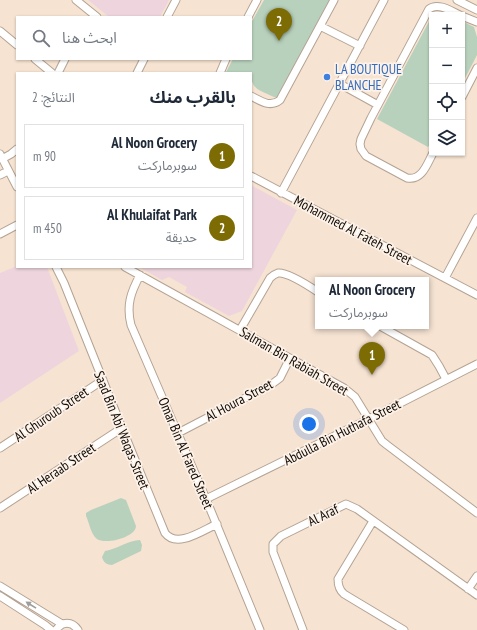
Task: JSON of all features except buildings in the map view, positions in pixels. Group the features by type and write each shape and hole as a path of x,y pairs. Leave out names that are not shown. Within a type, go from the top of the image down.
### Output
{"street":[{"path":"76,0 89,14"},
{"path":"168,16 176,0"},
{"path":"249,16 257,0"},
{"path":"252,96 270,104 280,100 334,0"},
{"path":"281,193 384,0"},
{"path":"457,0 477,10"},
{"path":"431,156 421,175 411,179 366,156 361,148 361,139 429,9 434,6 439,6 454,12"},
{"path":"465,17 477,22"},
{"path":"320,26 360,46"},
{"path":"0,31 16,44"},
{"path":"36,60 51,72"},
{"path":"58,72 64,60"},
{"path":"138,72 144,60"},
{"path":"220,72 226,60"},
{"path":"465,91 477,68"},
{"path":"340,84 378,105"},
{"path":"16,150 11,154 1,156 16,185"},
{"path":"0,176 8,171"},
{"name":"Mohammed Al Fateh Street","path":"252,177 477,296"},
{"path":"445,278 477,218"},
{"path":"0,234 16,226"},
{"name":"Salman Bin Rabiah Street","path":"127,268 349,392 355,397 382,441 477,513"},
{"name":"Saad Bin Abi Waqas Street","path":"58,269 162,528 168,538 181,539 217,524"},
{"path":"240,330 270,278 276,273 283,273 290,276 315,290"},
{"name":"Omar Bin Al Fared Street","path":"140,275 129,300 129,316 131,325 217,524 260,630"},
{"path":"385,329 432,355 446,379"},
{"name":"Al Houra Street","path":"178,433 272,384 280,378 290,358"},
{"name":"Abdulla Bin Huthafa Street","path":"206,499 477,364"},
{"name":"Al Ghuroub Street","path":"0,448 103,380"},
{"name":"Al Heraab Street","path":"0,508 122,428"},
{"name":"Al Araf","path":"303,630 272,546 281,536 346,504 352,506 477,595"},
{"path":"373,521 338,579 339,588 344,594 404,630"},
{"path":"468,589 477,576"},
{"path":"0,586 62,624 71,624 78,630"},
{"path":"0,596 51,630"},
{"path":"56,630 62,624"}],"shaded area":[{"path":"88,0 169,0 161,16 108,16"},
{"path":"252,186 297,210 242,311 229,316 185,292 187,287 169,277 162,280 141,268 252,268"},
{"path":"16,266 16,268 47,268 79,351 0,403 0,273"}],"green space":[{"path":"264,0 330,0 277,97 257,89 252,81 252,72 226,72 232,60 252,60 252,21"},
{"path":"429,22 429,146 428,147 377,119"},
{"path":"465,22 474,27 477,37 477,55 465,78"},
{"path":"121,498 126,500 136,526 135,530 126,537 120,539 101,541 97,539 92,532 86,513"},
{"path":"140,540 142,545 141,551 112,565 104,562 102,557 105,551 132,541"}],"place":[{"name":"Al Khulaifat Park","path":"279,41"},
{"name":"LA BOUTIQUE BLANCHE","path":"327,77"},
{"name":"Al Noon Grocery","path":"372,375"}]}
